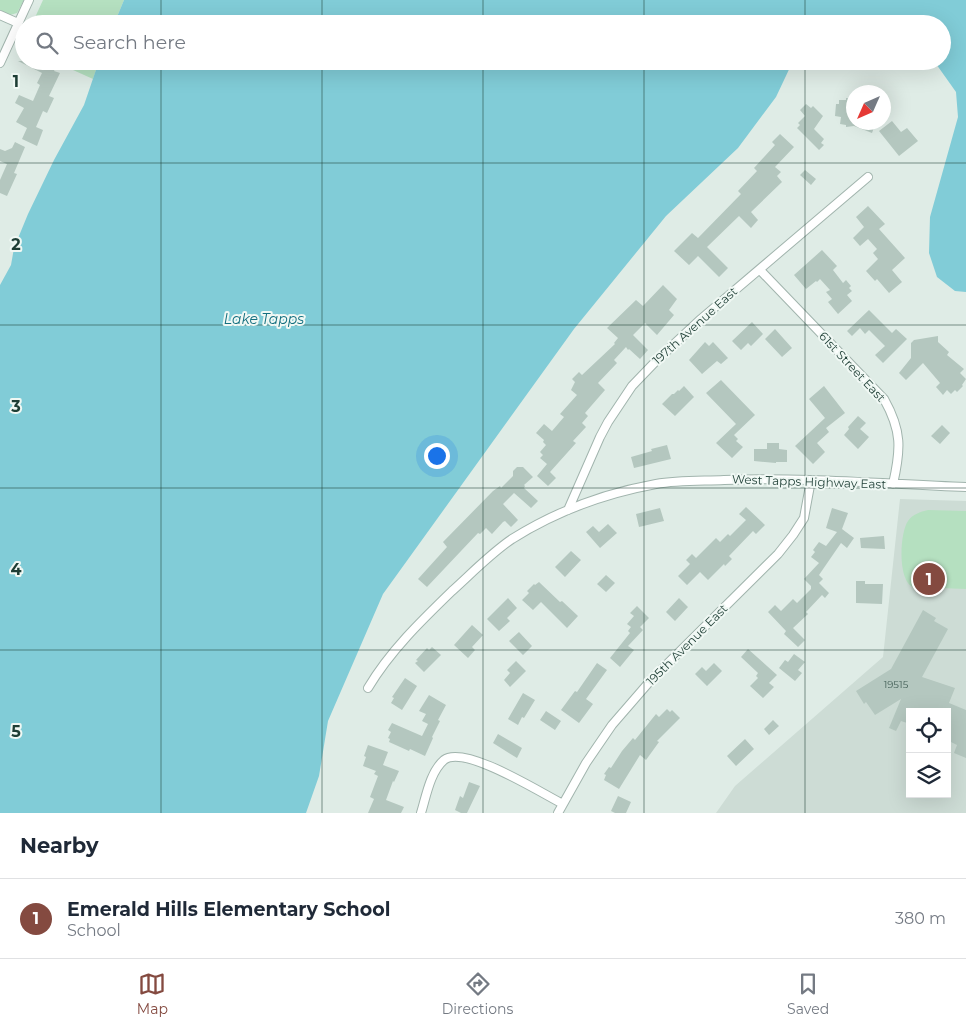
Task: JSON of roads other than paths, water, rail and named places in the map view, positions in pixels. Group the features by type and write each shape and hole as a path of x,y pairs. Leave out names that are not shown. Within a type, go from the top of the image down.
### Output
{"street":[{"path":"21,15 28,0"},
{"path":"0,15 15,22"},
{"path":"0,63 15,30"},
{"name":"197th Avenue East","path":"568,510 600,437 632,386 701,319 868,177"},
{"name":"61st Street East","path":"760,270 884,399 896,421 898,432 897,464 893,484"},
{"name":"West Tapps Highway East","path":"368,688 391,654 473,571 511,540 568,510 630,490 672,482 761,478 966,487"},
{"name":"195th Avenue East","path":"558,813 591,756 612,725 638,695 778,554 793,535 804,518 811,480"},
{"path":"421,813 433,777 442,762 452,756 476,760 493,767 563,804"}],"water":[{"path":"124,0 966,0 966,292 955,291 937,277 929,253 930,217 958,117 956,92 940,70 951,70 951,15 118,15"},
{"name":"Lake Tapps","path":"96,70 789,70 776,97 738,148 666,216 574,329 383,594 328,721 319,776 306,813 0,813 0,285 11,265 14,248 28,214 54,160 84,105"}],"place":[{"name":"Emerald Hills Elementary School","path":"929,579"}]}
